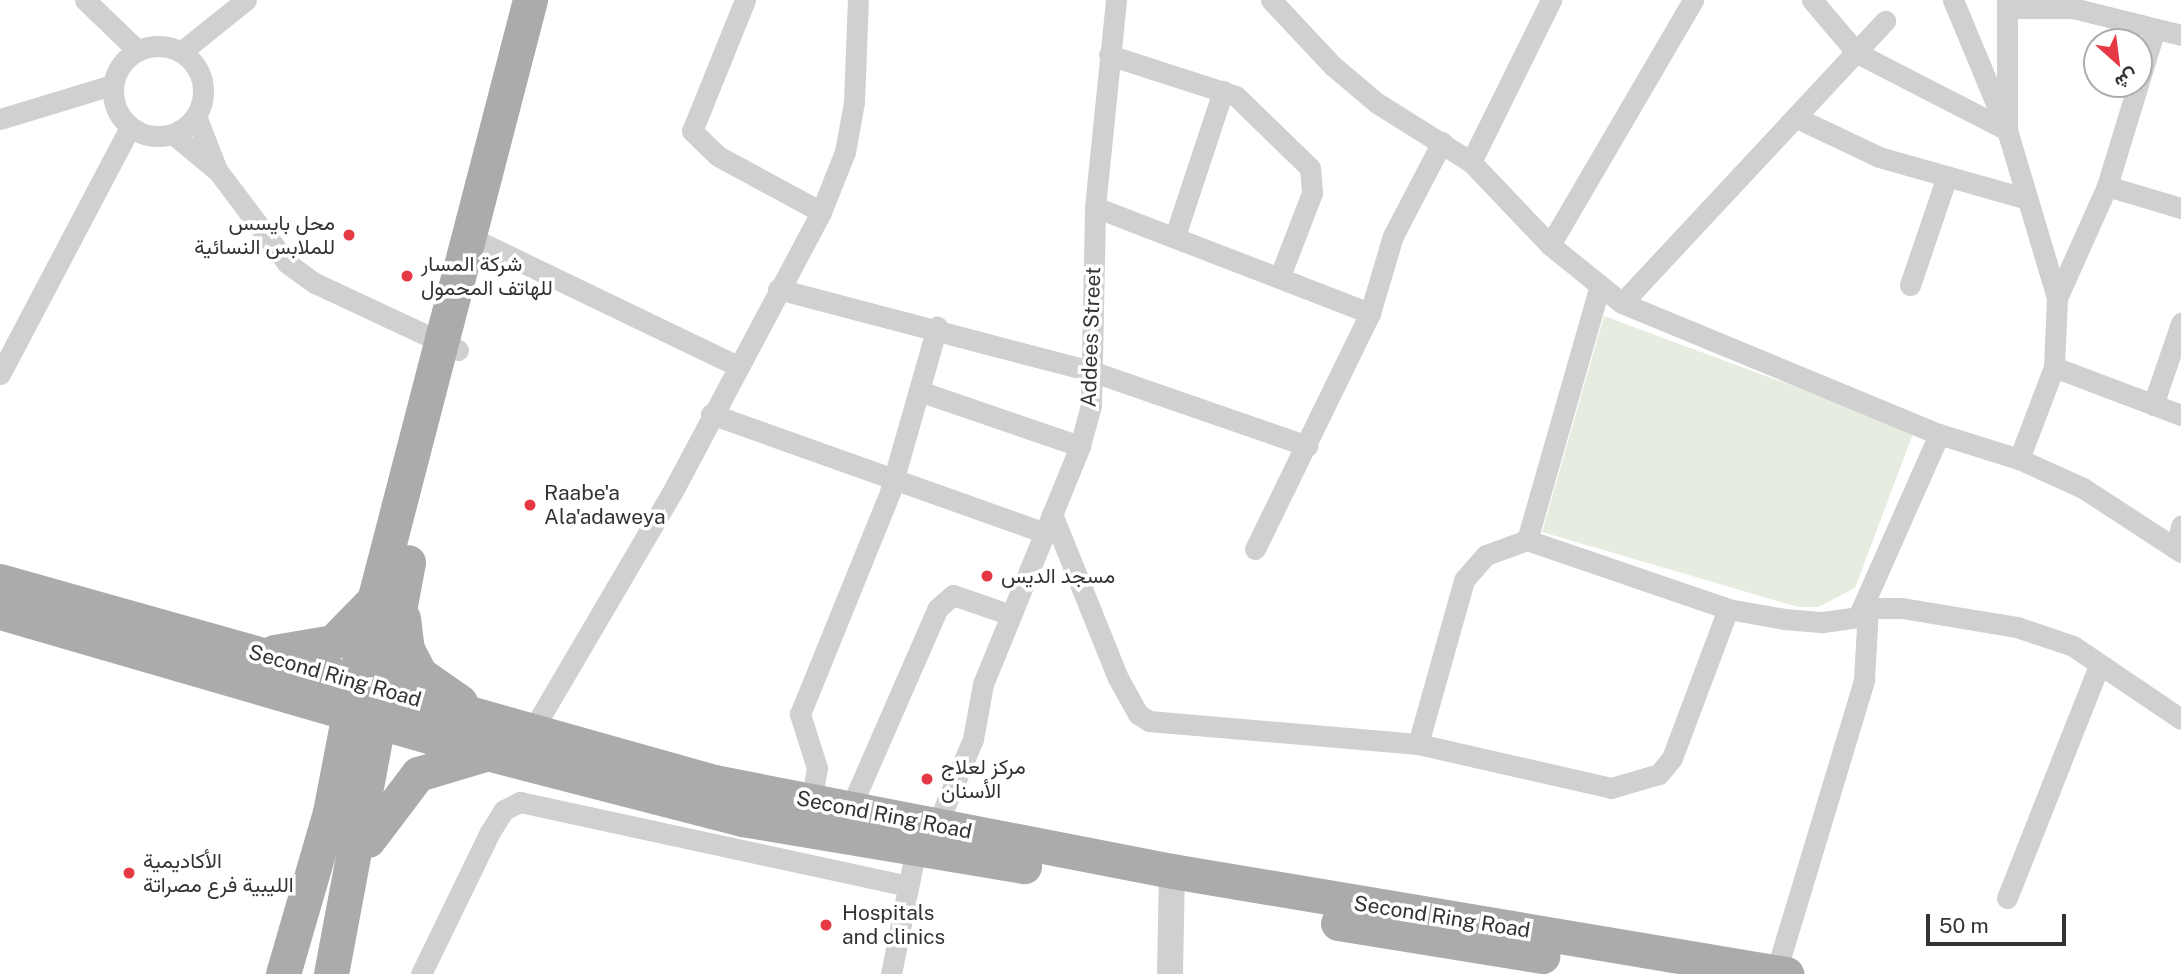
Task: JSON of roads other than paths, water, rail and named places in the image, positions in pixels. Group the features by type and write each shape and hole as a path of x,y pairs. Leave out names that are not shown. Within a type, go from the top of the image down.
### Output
{"main road":[{"path":"331,974 358,854 368,702 389,592 530,0"},
{"path":"449,345 482,243 549,0"},
{"name":"Second Ring Road","path":"0,580 242,666"},
{"path":"242,666 333,642 389,592"},
{"path":"358,854 390,802 418,774 490,737 432,686 411,661 389,592"},
{"name":"Second Ring Road","path":"0,612 242,666 490,737 742,819 927,836 1171,881 1781,973"},
{"path":"242,666 320,733 328,759 330,812"},
{"path":"283,974 330,812 368,702"},
{"name":"Second Ring Road","path":"490,737 532,731 811,802 850,809 927,836"},
{"name":"Second Ring Road","path":"1171,881 1443,944 1551,966 1634,974"}],"street":[{"path":"85,0 137,50"},
{"path":"181,52 246,0"},
{"path":"745,0 692,131 718,156 821,212"},
{"path":"532,731 711,414 735,365 821,212 845,152 854,102 858,0"},
{"name":"Addees Street","path":"891,974 907,886 927,836 973,739 983,684 1080,446 1091,371 1095,206 1116,0"},
{"path":"1471,162 1551,0"},
{"path":"1550,245 1693,0"},
{"path":"1812,0 1857,52 2007,130"},
{"path":"1953,0 2007,130 2057,298 2054,367 2018,459"},
{"path":"1280,3 1377,103 1471,162 1550,245 1622,303 1938,434 2018,459 2082,488 2179,550 2181,526"},
{"path":"2007,130 2007,4 2074,4 2154,32 2181,35"},
{"path":"1622,303 1885,21"},
{"path":"2057,298 2107,186 2154,32"},
{"path":"0,119 112,85 137,50 166,46 181,52 200,74 196,116 217,170 270,245 300,273 449,345"},
{"path":"1109,55 1223,91 1252,106 1315,178 1280,276"},
{"path":"112,85 113,102 130,127 143,135 173,134 196,116"},
{"path":"1175,236 1223,91"},
{"path":"1797,118 1946,179 2027,199"},
{"path":"0,374 130,127"},
{"path":"173,134 217,170"},
{"path":"1255,549 1370,313 1393,236 1442,142"},
{"path":"1910,285 1946,179"},
{"path":"2107,186 2181,208"},
{"path":"1095,206 1370,313"},
{"path":"482,243 735,365"},
{"path":"1527,540 1600,286"},
{"path":"778,289 937,327 1091,371 1307,446"},
{"path":"2153,405 2181,323"},
{"path":"811,802 817,768 800,714 893,479 937,327"},
{"path":"2054,367 2181,415"},
{"path":"919,391 1080,446"},
{"path":"711,414 893,479 1049,523 1118,678 1143,718 1418,744 1611,788 1642,782 1672,758 1728,609"},
{"path":"1781,973 1864,680 1863,613 1938,434"},
{"path":"1418,744 1464,580 1486,555 1527,540 1728,609 1823,622 1863,613 2017,627 2073,646 2098,668 2181,719"},
{"path":"850,809 938,608 953,595 1011,615"},
{"path":"2007,898 2098,668"},
{"path":"422,974 490,832 504,810 520,802 907,886"},
{"path":"1170,974 1171,881"}],"place":[{"name":"محل بايسس للملابس النسائية","path":"349,235"},
{"name":"شركة المسار للهاتف المحمول","path":"407,276"},
{"name":"Raabe'a Ala'adaweya","path":"530,505"},
{"name":"مسجد الديس","path":"987,576"},
{"name":"مركز لعلاج الأسنان","path":"927,779"},
{"name":"الأكاديمية الليبية فرع مصراتة","path":"129,873"},
{"name":"Hospitals and clinics","path":"826,925"}]}
